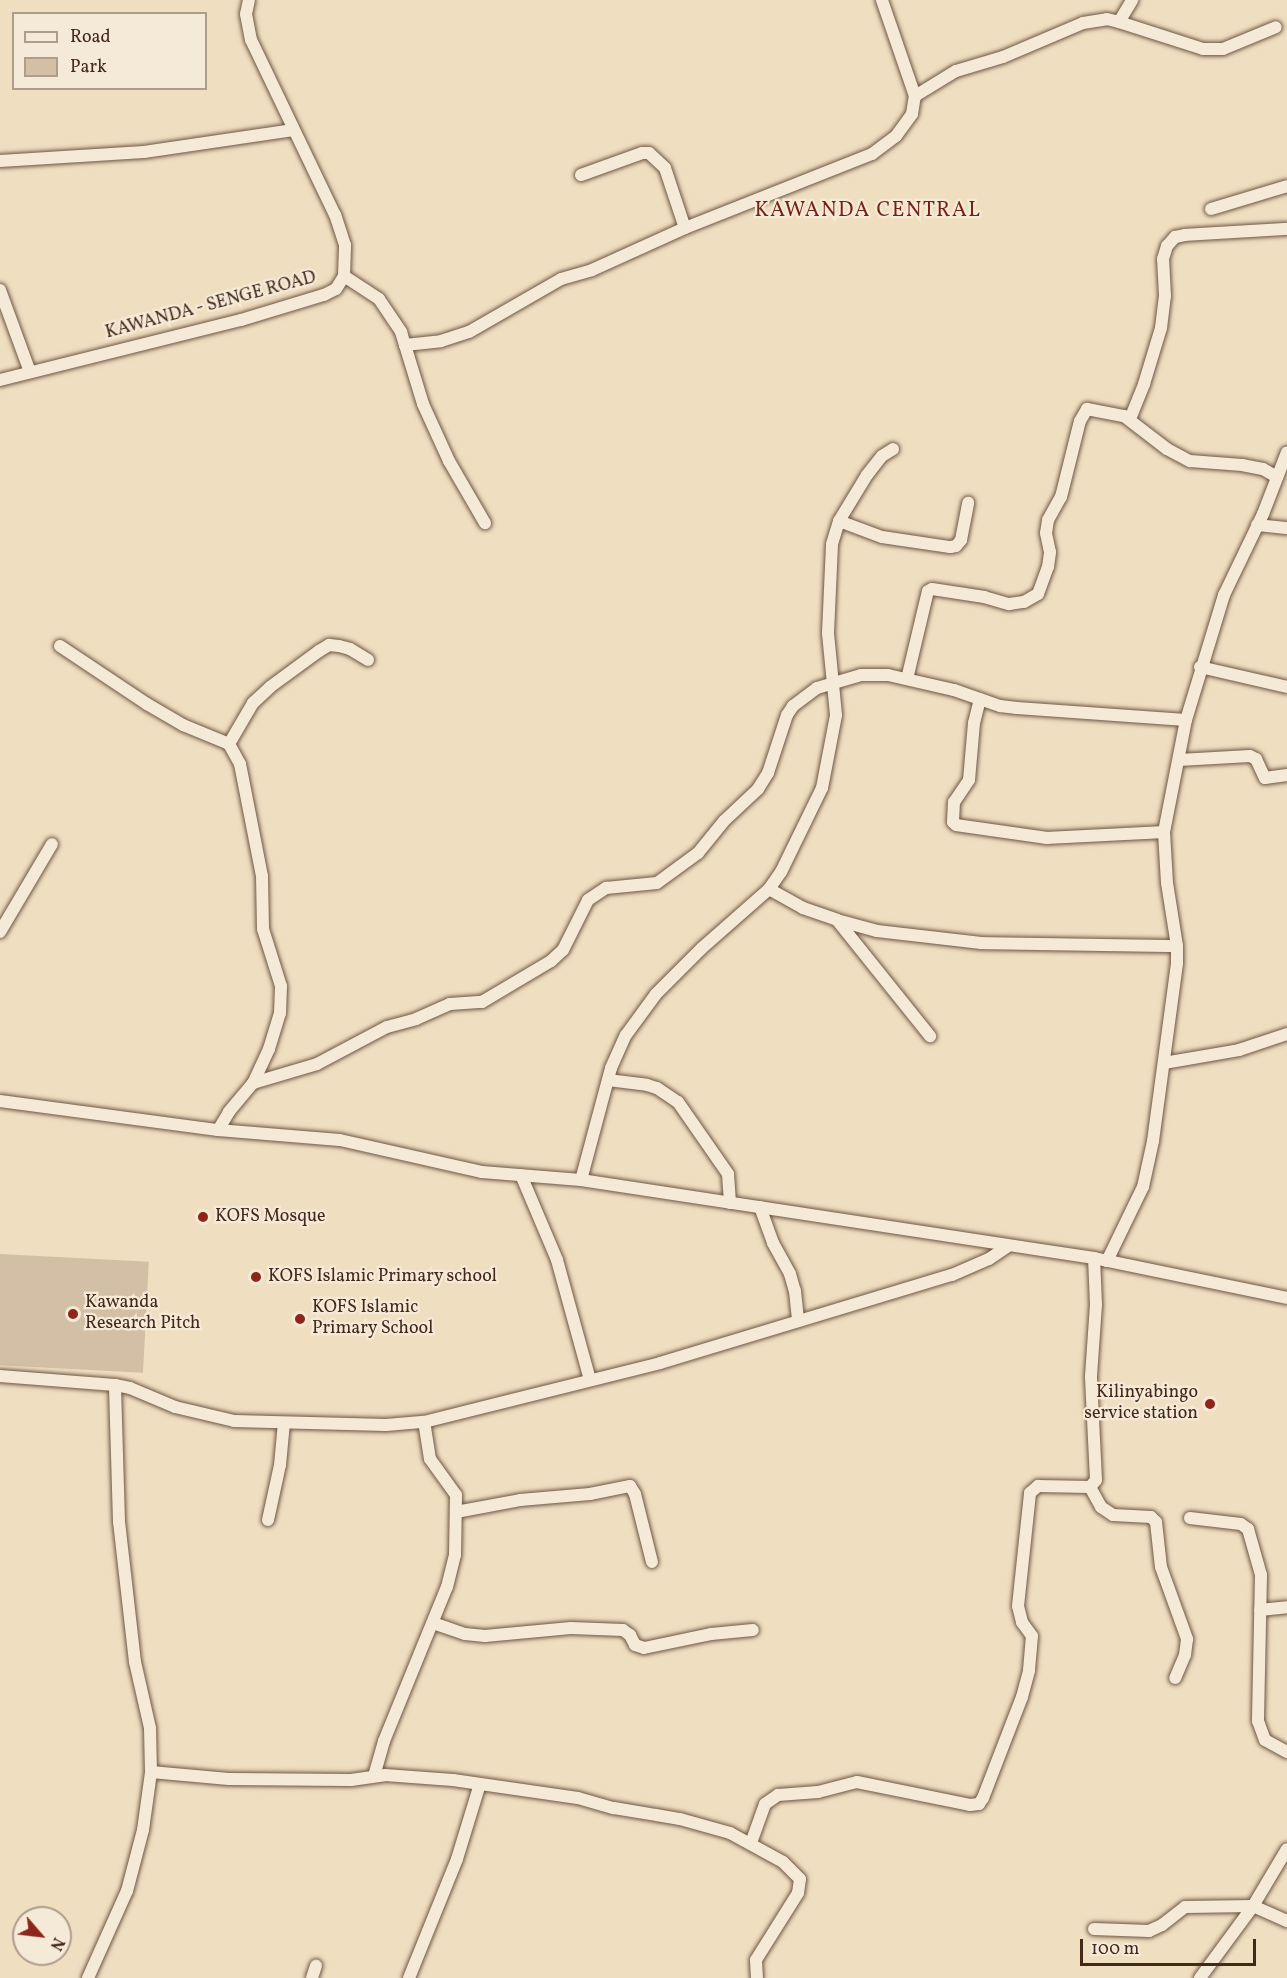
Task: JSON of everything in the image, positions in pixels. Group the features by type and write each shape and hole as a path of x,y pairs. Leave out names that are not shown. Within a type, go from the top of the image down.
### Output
{"street":[{"path":"249,0 246,14 251,40 335,215 345,245 344,276 379,299 401,332 423,404 449,461 485,524"},
{"path":"405,345 441,340 469,332 546,287 872,154 896,136 912,114 915,96 882,0"},
{"path":"1119,21 1132,0"},
{"path":"915,96 956,71 1003,57 1083,23 1107,19 1119,21 1203,50 1223,49 1276,27"},
{"path":"0,161 144,152 293,130"},
{"path":"580,175 642,153 649,153 665,168 686,228"},
{"path":"1211,209 1287,186"},
{"path":"1130,419 1144,384 1161,328 1165,296 1164,259 1167,246 1175,237 1185,235 1287,229"},
{"name":"KAWANDA - SENGE ROAD","path":"0,380 241,320 324,295 336,289 344,276"},
{"path":"0,290 30,372"},
{"path":"907,680 928,591 932,589 984,597 1009,604 1024,602 1038,594 1048,567 1050,552 1046,533 1048,519 1062,497 1082,415 1091,409 1114,412 1130,419 1167,449 1190,461 1242,465 1263,470 1277,477"},
{"path":"581,1180 608,1080 626,1035 656,994 702,948 769,889 781,872 822,788 836,715 828,633 829,568 839,521 867,475 882,456 893,449"},
{"path":"1090,1487 1096,1480 1091,1376 1100,1260 1143,1187 1153,1142 1174,990 1177,946 1167,883 1164,832 1186,720 1200,667 1224,595 1257,525 1287,452"},
{"path":"839,521 882,537 950,547 961,540 968,503"},
{"path":"1257,525 1287,528"},
{"path":"228,744 253,703 270,687 319,651 329,645 339,646 350,649 368,660"},
{"path":"60,646 147,704 183,725 228,744 240,764 262,876 263,929 281,986 277,1026 253,1083 229,1112 218,1130"},
{"path":"1200,667 1287,687"},
{"path":"253,1083 334,1058 387,1027 416,1019 450,1004 482,1002 551,961 562,950 588,900 606,888 657,884 698,853 724,821 759,789 768,773 787,715 793,706 817,688 861,675 888,675 1000,706 1027,710 1186,720"},
{"path":"980,699 974,723 969,780 954,802 953,822 956,825 1047,838 1164,832"},
{"path":"1179,759 1250,756 1256,759 1264,778 1287,775"},
{"path":"0,933 52,844"},
{"path":"769,889 794,904 837,920 877,931 966,942 1177,946"},
{"path":"837,920 930,1036"},
{"path":"1164,1063 1239,1050 1287,1035"},
{"path":"608,1080 647,1084 678,1102 728,1174 731,1190 730,1203"},
{"path":"0,1101 218,1130 340,1140 482,1172 581,1180 1100,1260 1287,1298"},
{"path":"521,1175 557,1260 590,1380"},
{"path":"760,1207 773,1243 790,1274 795,1291 798,1320"},
{"path":"0,1376 115,1384 175,1407 217,1418 284,1423 386,1425 424,1422 660,1363 952,1275 989,1259 1008,1246"},
{"path":"88,1978 127,1891 143,1830 152,1772 150,1728 135,1662 119,1522 115,1384"},
{"path":"374,1776 384,1741 453,1568 456,1512 454,1491 430,1459 424,1422"},
{"path":"268,1521 280,1466 284,1423"},
{"path":"456,1512 520,1500 590,1494 630,1486 635,1494 652,1562"},
{"path":"751,1843 765,1804 778,1795 818,1792 857,1782 970,1805 979,1804 1022,1697 1029,1670 1032,1636 1022,1622 1018,1606 1030,1493 1038,1486 1090,1487"},
{"path":"1090,1487 1096,1500 1113,1515 1151,1517 1156,1522 1161,1567 1187,1639 1185,1655 1175,1678"},
{"path":"1190,1518 1241,1524 1248,1528 1261,1575 1258,1721 1265,1740 1287,1752"},
{"path":"1260,1610 1287,1607"},
{"path":"433,1623 465,1634 485,1636 571,1628 623,1630 630,1635 635,1645 644,1648 700,1636 753,1630"},
{"path":"152,1772 229,1779 351,1780 374,1776 480,1784 555,1793 614,1808 680,1819 730,1833 783,1862 798,1874 801,1884 783,1920 756,1960 757,1978"},
{"path":"409,1978 457,1859 480,1784"},
{"path":"1200,1978 1253,1906 1287,1849"},
{"path":"1094,1929 1149,1930 1162,1925 1185,1907 1253,1906 1287,1921"}],"green space":[{"name":"Kawanda Research Pitch","path":"0,1254 149,1262 143,1373 0,1365"}],"place":[{"name":"KOFS Mosque","path":"203,1217"},
{"name":"KOFS Islamic Primary school","path":"256,1277"},
{"name":"Kawanda Research Pitch","path":"73,1314"},
{"name":"KOFS Islamic Primary School","path":"300,1319"},
{"name":"Kilinyabingo service station","path":"1210,1404"}],"district":[{"name":"KAWANDA CENTRAL","path":"868,211"}]}
